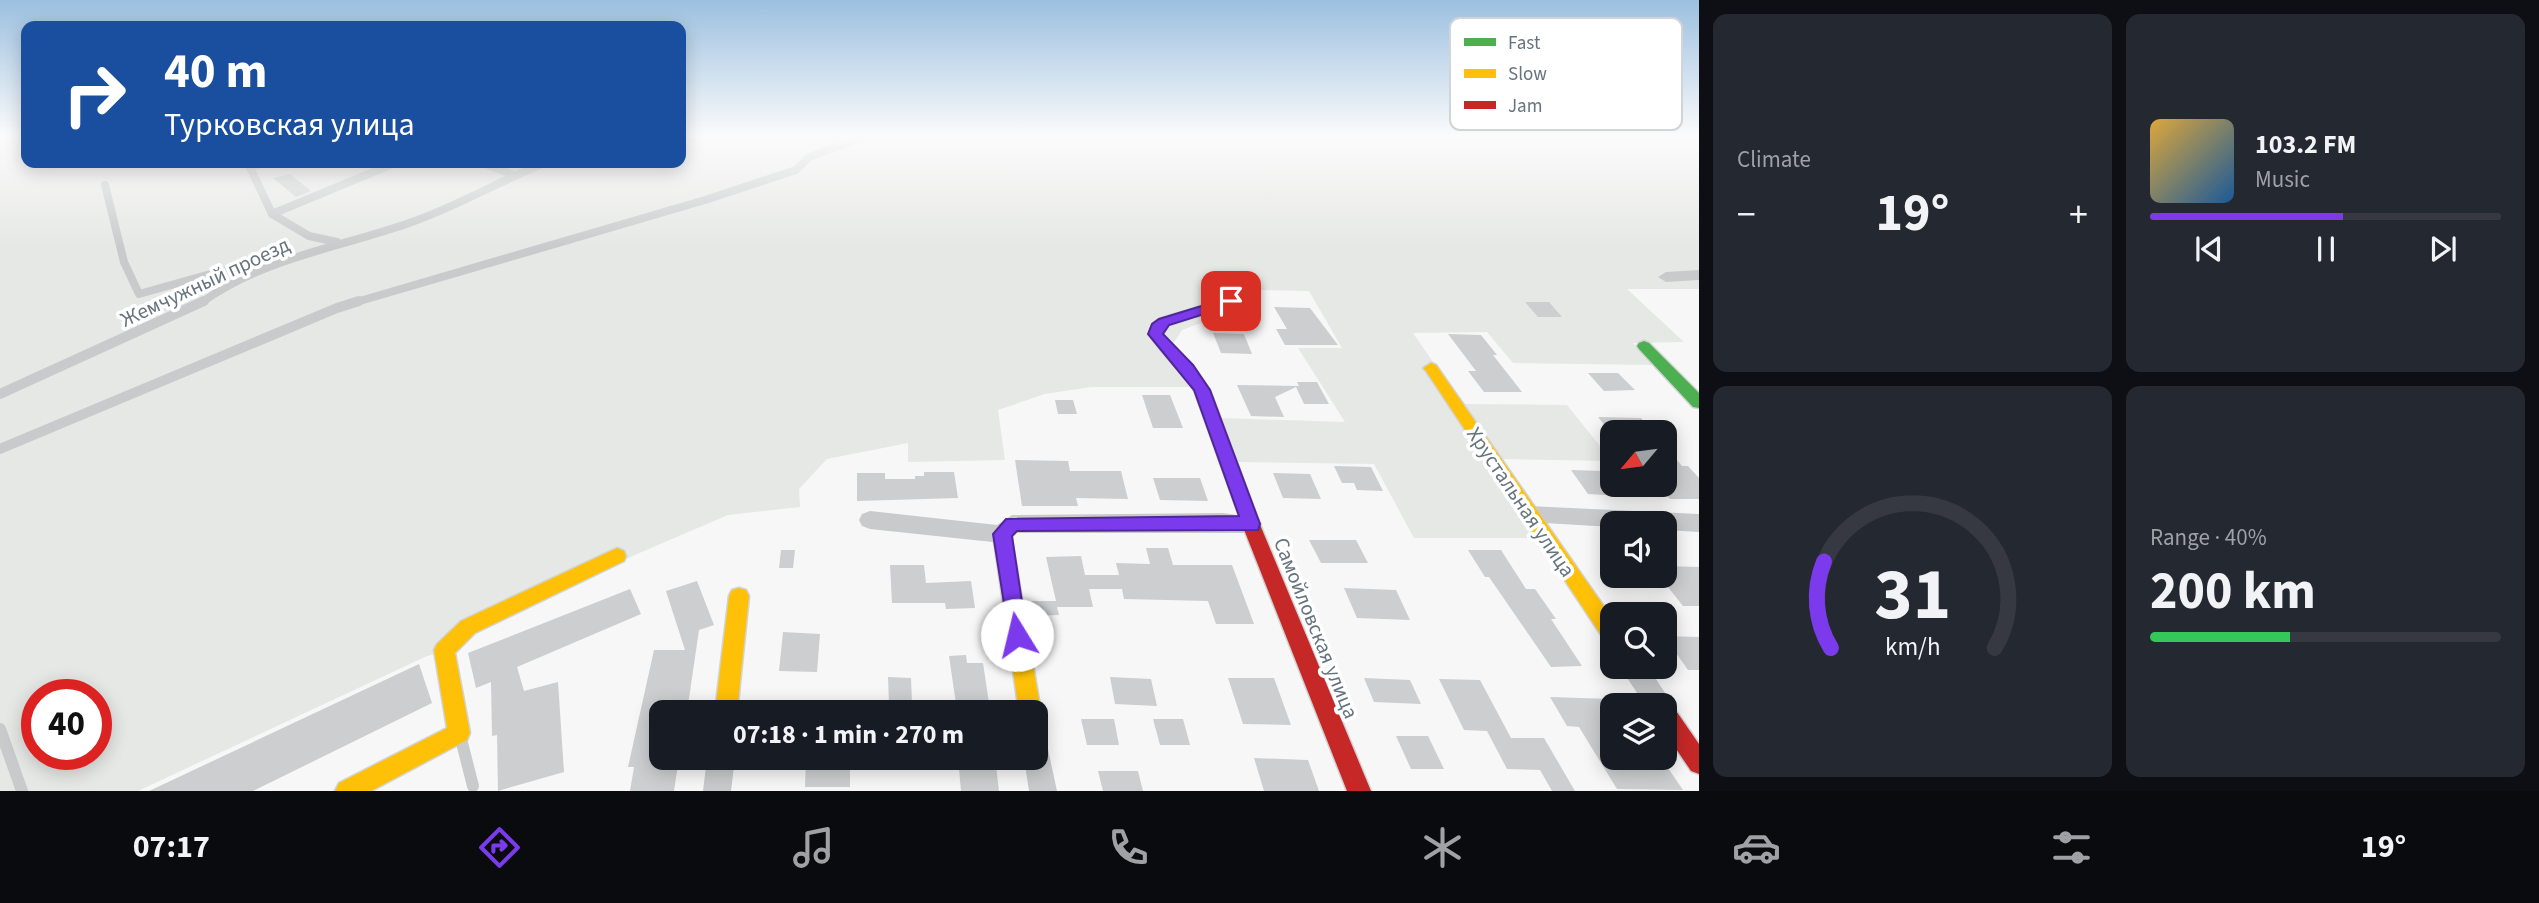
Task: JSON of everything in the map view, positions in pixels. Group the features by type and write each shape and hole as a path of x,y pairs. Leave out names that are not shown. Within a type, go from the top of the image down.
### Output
{"street":[{"path":"1666,277 1699,275"},
{"name":"Самойловская улица","path":"1249,302 1231,301 1164,322 1158,327 1156,334 1166,349 1188,369 1202,390 1251,524 1359,791"},
{"path":"1644,345 1699,403"},
{"name":"Хрустальная улица","path":"1431,368 1600,618"},
{"path":"1528,514 1699,523"},
{"path":"870,520 1002,534"},
{"path":"1002,534 1012,524 1251,524"},
{"path":"1002,534 1028,700"},
{"path":"347,791 459,733 444,650 468,627 617,556"},
{"path":"727,700 739,596"},
{"path":"1677,731 1699,762"},
{"path":"717,791 720,770"},
{"path":"1040,770 1043,791"}],"lane":[{"path":"253,174 272,214 309,236 338,242"},
{"path":"272,214 369,174"},
{"name":"Жемчужный проезд","path":"0,394 197,307 210,295 263,269 338,242 433,215 516,174"},
{"path":"0,449 337,308 705,201 785,174"},
{"path":"105,185 124,262 139,294 221,271 263,269"},
{"path":"0,729 22,791"},
{"path":"459,733 473,786"}],"shaded area":[{"path":"0,174 1699,174 1699,289 1627,289 1684,342 1633,343 1654,365 1513,363 1487,332 1413,333 1462,404 1567,405 1600,446 1600,461 1499,459 1536,538 1414,538 1374,464 1237,462 1221,418 1345,422 1298,348 1342,348 1309,291 1252,290 1258,302 1182,330 1171,347 1192,387 1091,387 1045,394 998,410 1005,460 908,462 908,443 827,459 799,489 800,507 728,515 637,554 476,631 456,649 427,656 138,791 0,791"}],"building":[{"path":"290,174 311,191 296,197 273,178"},
{"path":"280,246 289,253 262,263 253,257"},
{"path":"1525,302 1549,302 1562,317 1538,317"},
{"path":"1274,307 1310,308 1338,345 1285,345 1276,329 1287,329"},
{"path":"1213,333 1244,334 1252,354 1221,353"},
{"path":"1448,334 1481,335 1522,392 1484,392 1468,371 1476,371"},
{"path":"1588,373 1618,373 1635,390 1604,391"},
{"path":"1297,382 1317,382 1329,404 1304,404 1296,387 1275,397 1284,417 1251,416 1237,385 1299,386"},
{"path":"1142,395 1170,395 1183,428 1153,428"},
{"path":"1055,400 1073,400 1077,414 1058,414"},
{"path":"1598,417 1643,420 1600,420"},
{"path":"1015,460 1068,461 1070,471 1121,471 1128,499 1076,498 1078,506 1022,506"},
{"path":"1677,460 1682,466 1688,466 1699,478 1699,499 1668,497 1677,497"},
{"path":"1334,466 1371,467 1383,491 1357,490 1354,483 1342,483"},
{"path":"1571,470 1600,471 1600,495 1588,494"},
{"path":"924,472 954,472 958,498 857,501 857,473 885,473 885,479 915,479 915,476 924,476"},
{"path":"1273,473 1310,474 1321,499 1283,498"},
{"path":"1153,478 1200,478 1208,501 1160,500"},
{"path":"1309,540 1356,540 1368,563 1321,563"},
{"path":"1146,548 1168,548 1173,565 1232,565 1254,624 1216,624 1208,601 1124,599 1122,589 1089,589 1093,607 1057,607 1059,615 1034,616 1031,601 1056,601 1046,557 1081,556 1085,575 1119,575 1116,563 1150,564"},
{"path":"781,550 795,550 793,568 779,568"},
{"path":"1468,550 1501,550 1526,589 1535,589 1556,619 1551,619 1582,666 1551,667"},
{"path":"890,565 924,565 926,583 971,581 975,608 946,609 945,603 892,603"},
{"path":"1677,566 1699,567 1699,606 1683,606 1669,588 1677,588"},
{"path":"697,581 714,625 699,630 689,700 649,700 649,770 677,770 674,791 630,791 634,767 628,767 654,650 685,650 666,591"},
{"path":"1344,588 1396,590 1410,620 1357,618"},
{"path":"630,589 641,614 517,667 524,691 558,682 564,772 498,791 497,735 492,736 491,682 476,688 468,653"},
{"path":"783,632 820,634 817,672 779,671"},
{"path":"1677,636 1699,637 1699,670 1688,670 1677,654"},
{"path":"966,655 967,663 983,663 989,700 955,700 949,656"},
{"path":"419,664 432,703 253,791 149,791"},
{"path":"888,677 911,678 912,700 889,700"},
{"path":"1110,677 1151,679 1157,706 1115,704"},
{"path":"1228,678 1274,678 1291,725 1243,724"},
{"path":"1364,678 1410,680 1421,704 1374,702"},
{"path":"1439,679 1480,680 1511,738 1544,738 1575,791 1552,791 1540,770 1507,769 1487,731 1464,730"},
{"path":"1550,697 1600,699 1600,761 1579,727 1567,726"},
{"path":"1081,719 1114,719 1119,745 1087,745"},
{"path":"1153,719 1183,719 1190,745 1160,745"},
{"path":"1396,736 1428,736 1444,769 1411,769"},
{"path":"1254,758 1308,760 1319,791 1264,791"},
{"path":"806,770 850,770 850,787 805,787"},
{"path":"959,770 996,770 999,791 961,791"},
{"path":"1605,770 1669,770 1683,790 1617,789"},
{"path":"1098,771 1138,771 1143,791 1103,791"}],"traffic: fast":[{"path":"1249,302 1231,301 1164,322 1158,327 1156,334 1166,349 1188,369 1202,390 1252,527"},
{"path":"1644,346 1699,403"}],"traffic: slow":[{"path":"1431,368 1600,617"},
{"path":"1002,534 1028,700"},
{"path":"347,791 459,733 444,650 468,627 617,556"},
{"path":"727,700 739,596"}],"traffic: jam":[{"path":"1252,527 1359,791"},
{"path":"1677,731 1699,763"}],"route":[{"path":"1017,635 1002,534 1012,524 1251,524 1202,390 1188,369 1166,349 1156,334 1158,327 1164,322 1231,301"}]}
